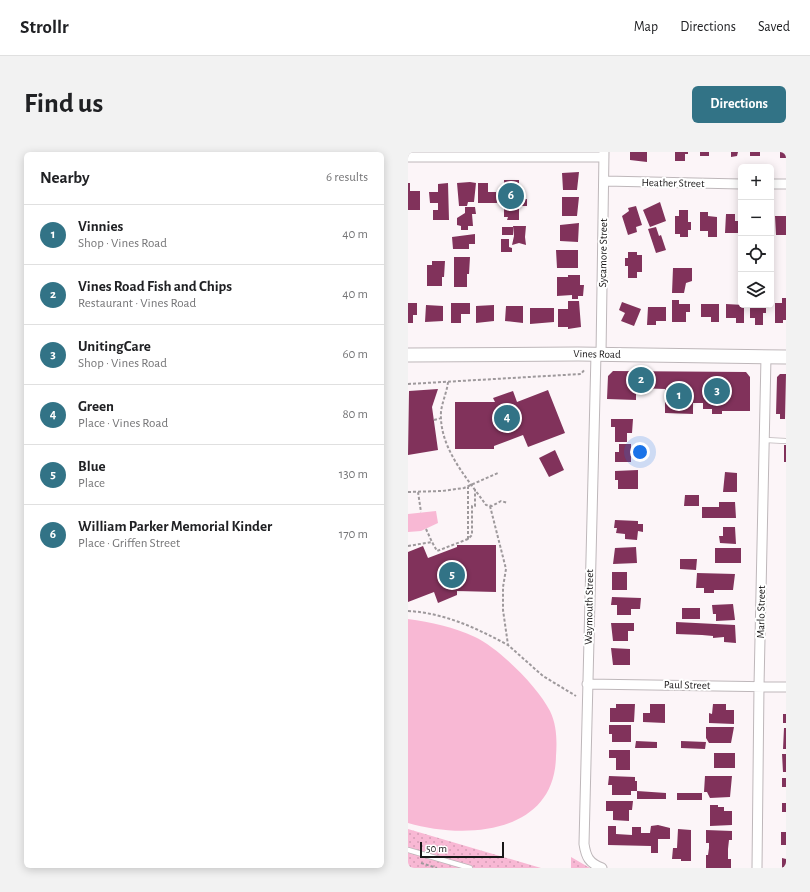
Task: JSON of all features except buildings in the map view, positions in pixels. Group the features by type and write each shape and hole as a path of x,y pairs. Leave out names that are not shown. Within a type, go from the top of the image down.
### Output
{"main road":[{"name":"Vines Road","path":"408,355 599,354 786,357"}],"street":[{"path":"408,157 604,154"},
{"name":"Sycamore Street","path":"599,354 605,182 604,154"},
{"name":"Heather Street","path":"605,182 738,184"},
{"path":"774,184 786,184"},
{"name":"Waymouth Street","path":"599,354 587,684 584,844 588,859 593,865 602,868"},
{"name":"Marlo Street","path":"757,868 759,686 766,357"},
{"name":"Paul Street","path":"587,684 786,687"}],"lane":[{"path":"764,440 786,441"},
{"path":"408,850 470,868"}],"path":[{"path":"408,384 581,374 585,369"},
{"path":"448,382 441,418 449,448 486,505 490,506 506,569 503,587 503,617 508,645"},
{"path":"434,420 441,418"},
{"path":"408,492 442,491 473,486 498,473"},
{"path":"426,529 437,551 468,539 472,535 471,506 468,487"},
{"path":"471,506 475,506 475,489"},
{"path":"418,492 421,512"},
{"path":"490,506 501,501 508,503"},
{"path":"468,539 471,506"},
{"path":"408,546 432,542"},
{"path":"408,611 424,612 461,622 508,645 543,676 576,696"},
{"path":"415,861 437,868"}],"shaded area":[{"path":"436,511 438,523 421,531 408,532 408,514"},
{"path":"408,619 434,623 467,633 496,650 528,680 550,711 554,722 556,739 556,756 552,782 541,802 524,816 503,825 480,830 455,831 408,823"},
{"path":"408,829 541,868 408,868"},
{"path":"571,857 590,868 571,868"}],"place":[{"name":"William Parker Memorial Kinder","path":"511,196"},
{"name":"Vines Road Fish and Chips","path":"641,380"},
{"name":"UnitingCare","path":"717,391"},
{"name":"Vinnies","path":"679,396"},
{"name":"Green","path":"507,418"},
{"name":"Blue","path":"452,575"}]}
